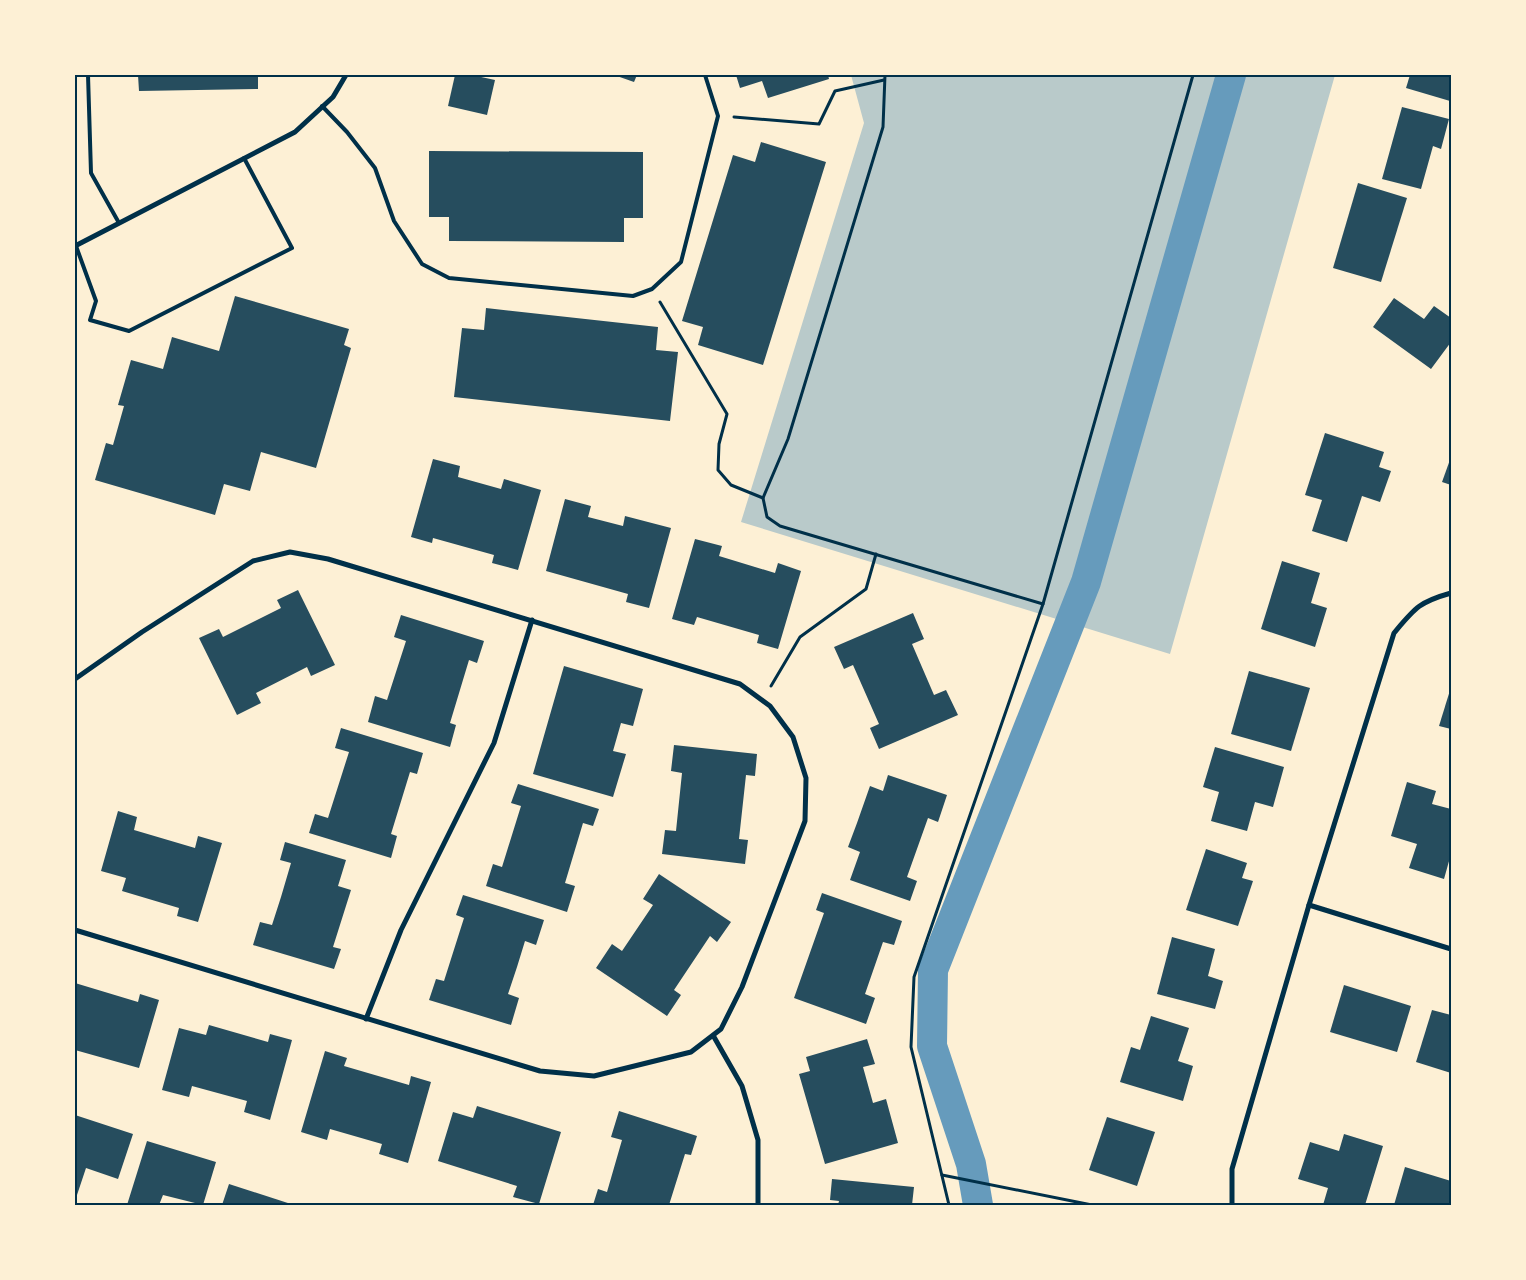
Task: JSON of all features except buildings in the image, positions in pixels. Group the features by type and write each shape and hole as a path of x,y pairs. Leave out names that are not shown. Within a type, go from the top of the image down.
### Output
{"street":[{"path":"75,246 295,132 333,97 346,75"},
{"path":"75,679 142,632 253,561 290,552 328,559 740,684 770,706 793,737 806,778 805,821 742,987 721,1029 714,1037 691,1052 594,1076 540,1071 75,930"},
{"path":"1232,1205 1232,1169 1309,905 1394,633 1414,608 1427,599 1451,593"},
{"path":"366,1019 401,930 494,743 532,620"},
{"path":"1309,905 1451,949"},
{"path":"714,1037 742,1086 758,1140 758,1205"}],"lane":[{"path":"88,75 91,173 119,223"},
{"path":"322,106 375,168 394,221 422,264 449,278 633,296 652,289 681,262 718,116 705,75"},
{"path":"75,246 96,301 90,320 129,331 292,248 244,158"}],"path":[{"path":"885,75 883,127 788,439 763,498 767,517 780,526 1043,604"},
{"path":"949,1205 911,1047 914,977 1043,604 1193,75"},
{"path":"718,116 819,124 835,91 884,80"},
{"path":"652,289 727,414 719,444 718,470 731,485 763,498"},
{"path":"762,701 800,637 866,589 876,554"},
{"path":"942,1175 1092,1205"}],"shaded area":[{"path":"851,75 1335,75 1170,654 741,522 864,123"}],"waterway":[{"path":"978,1205 971,1164 932,1046 933,970 1086,582 1231,75"}]}
